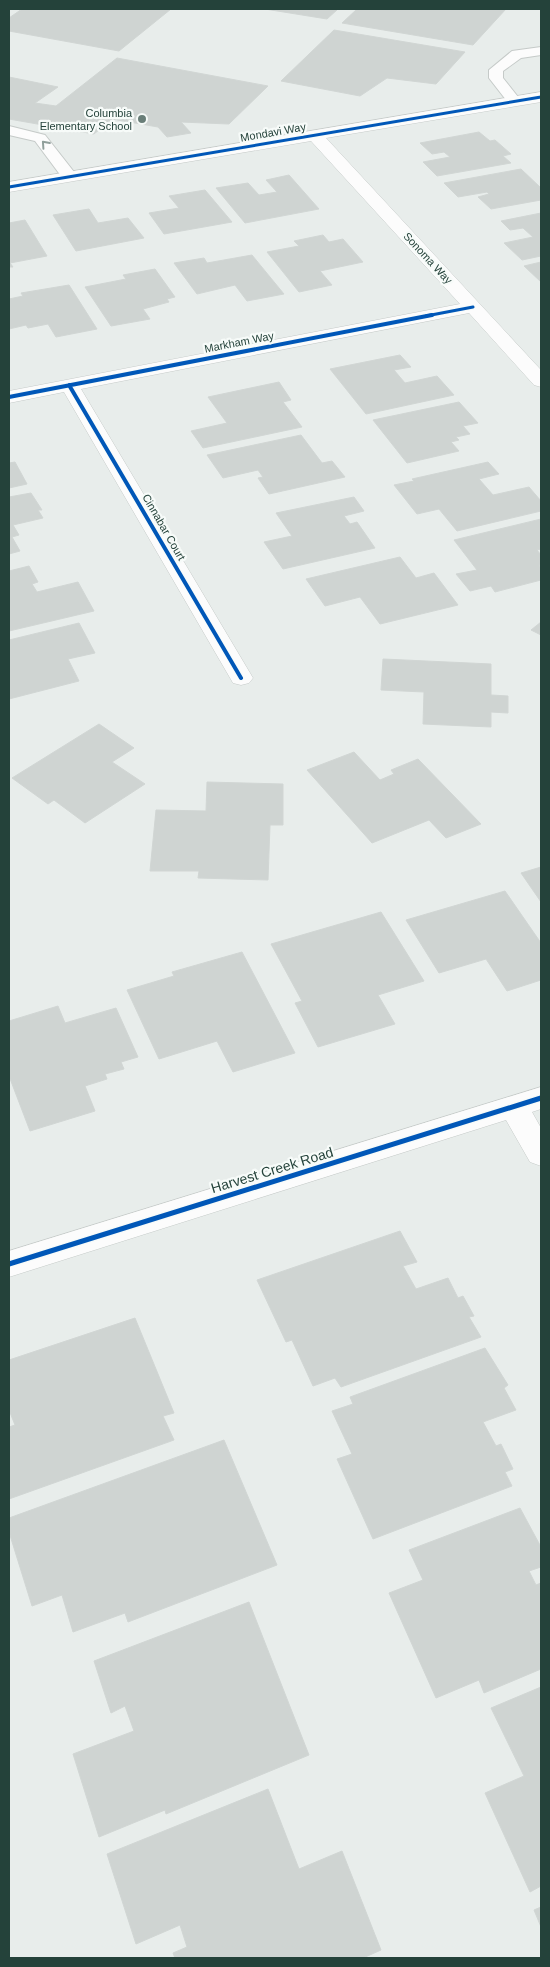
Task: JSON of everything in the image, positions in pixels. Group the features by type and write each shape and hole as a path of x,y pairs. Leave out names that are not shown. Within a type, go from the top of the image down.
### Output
{"street":[{"name":"Mondavi Way","path":"9,187 541,97"},
{"name":"Sonoma Way","path":"314,135 541,380"},
{"name":"Markham Way","path":"9,397 473,306"},
{"name":"Cinnabar Court","path":"69,385 241,678"},
{"name":"Harvest Creek Road","path":"9,1264 541,1098"},
{"path":"513,1106 541,1154"}],"lane":[{"path":"515,102 496,78 496,70 517,54 541,51"},
{"path":"9,130 40,138 70,177"}],"building":[{"path":"22,9 171,9 119,51 9,31 9,18"},
{"path":"265,9 338,9 327,19"},
{"path":"357,9 506,9 473,45 342,23"},
{"path":"334,30 465,52 436,84 387,78 360,96 281,81"},
{"path":"117,58 268,86 229,124 181,122 191,133 167,137 158,127 112,119 94,134 9,119 9,77 58,87 35,103 56,106"},
{"path":"479,132 490,141 495,140 511,154 503,156 511,163 437,176 423,162 450,157 444,152 432,154 420,143"},
{"path":"521,169 541,188 541,200 491,209 478,197 489,194 487,192 458,197 444,183"},
{"path":"289,175 319,209 245,223 216,188 248,183 259,195 277,192 266,180"},
{"path":"205,190 232,222 164,234 149,213 179,208 169,196"},
{"path":"89,209 98,223 128,218 144,238 76,251 53,215"},
{"path":"541,213 541,256 522,260 504,243 533,237 523,228 510,230 501,221"},
{"path":"25,220 47,256 10,263 13,267 9,267 9,223"},
{"path":"323,235 329,242 343,239 363,262 320,271 332,285 299,292 267,252 299,246 294,241"},
{"path":"252,255 284,294 247,301 235,285 197,294 174,263 204,258 207,263"},
{"path":"541,262 541,282 524,266"},
{"path":"155,269 175,297 167,299 169,302 143,309 150,319 111,326 85,287 126,279 123,275"},
{"path":"69,285 97,329 56,337 48,324 28,328 26,325 9,329 9,299 23,296 21,293"},
{"path":"400,355 411,367 394,370 405,383 437,376 454,395 366,414 330,369"},
{"path":"279,382 291,400 283,402 302,427 203,448 191,431 227,423 208,397"},
{"path":"459,402 478,423 463,426 470,434 456,437 459,440 451,442 459,451 407,463 373,420"},
{"path":"301,435 322,463 332,461 345,477 269,494 258,478 263,477 258,470 223,478 207,455"},
{"path":"15,462 27,484 9,488 9,463"},
{"path":"488,462 499,474 479,479 493,495 529,487 541,501 541,511 457,531 439,509 417,514 394,485 414,481 412,479"},
{"path":"31,493 42,510 38,510 43,518 13,525 19,535 12,537 20,551 9,554 9,497"},
{"path":"354,497 364,511 344,516 350,524 357,522 375,548 283,569 264,542 292,536 276,513"},
{"path":"541,519 541,549 537,550 541,555 541,565 539,565 541,568 541,580 495,592 491,586 470,591 456,574 477,570 454,540"},
{"path":"400,557 416,578 434,573 458,605 380,624 360,597 325,606 306,579"},
{"path":"29,566 38,582 32,584 37,592 78,582 94,611 9,631 9,571"},
{"path":"541,622 541,635 531,630"},
{"path":"79,623 95,653 68,659 79,681 9,699 9,640"},
{"path":"383,659 491,664 491,695 508,696 508,713 491,712 491,727 423,724 424,692 381,690"},
{"path":"99,724 134,748 112,762 145,784 85,823 54,800 48,804 12,778"},
{"path":"354,752 380,780 394,774 391,770 418,759 481,824 446,838 429,820 372,843 307,770"},
{"path":"207,782 283,784 283,825 270,825 268,880 198,878 199,871 150,871 156,810 206,811"},
{"path":"541,867 541,902 521,873"},
{"path":"505,891 541,943 541,980 507,991 486,959 439,973 406,920"},
{"path":"381,912 424,981 378,995 395,1024 318,1047 295,1003 302,1001 271,944"},
{"path":"242,952 295,1053 233,1072 217,1041 159,1059 127,990 174,976 172,972"},
{"path":"58,1006 65,1023 116,1008 138,1057 121,1062 124,1069 105,1074 107,1079 85,1086 95,1111 30,1131 9,1076 9,1021"},
{"path":"400,1231 417,1262 403,1266 416,1289 448,1278 458,1298 463,1296 474,1316 469,1317 481,1337 341,1387 335,1378 313,1386 292,1340 286,1342 257,1280"},
{"path":"135,1318 174,1413 163,1416 174,1440 9,1499 9,1427 15,1425 9,1410 9,1360"},
{"path":"485,1348 508,1385 504,1388 516,1410 483,1422 496,1446 501,1444 513,1469 505,1472 512,1486 373,1539 337,1459 352,1454 332,1411 353,1404 350,1397"},
{"path":"224,1440 277,1565 128,1622 125,1613 73,1632 62,1595 32,1606 9,1532 9,1518"},
{"path":"520,1508 541,1547 541,1567 529,1571 536,1585 541,1583 541,1669 484,1693 479,1680 436,1698 389,1593 423,1580 409,1550"},
{"path":"249,1602 309,1755 166,1814 165,1810 99,1837 73,1754 134,1731 125,1706 111,1713 94,1661"},
{"path":"541,1687 541,1886 530,1892 485,1793 524,1776 491,1708"},
{"path":"268,1789 299,1869 342,1851 381,1950 363,1958 175,1958 173,1953 187,1947 180,1925 136,1944 107,1854"},
{"path":"541,1907 541,1927 534,1910"}],"cycle path":[{"path":"9,187 541,97"},
{"path":"9,397 473,307"},
{"path":"69,385 241,678"},
{"path":"9,1264 541,1098"}],"place":[{"name":"Columbia Elementary School","path":"142,119"}]}
